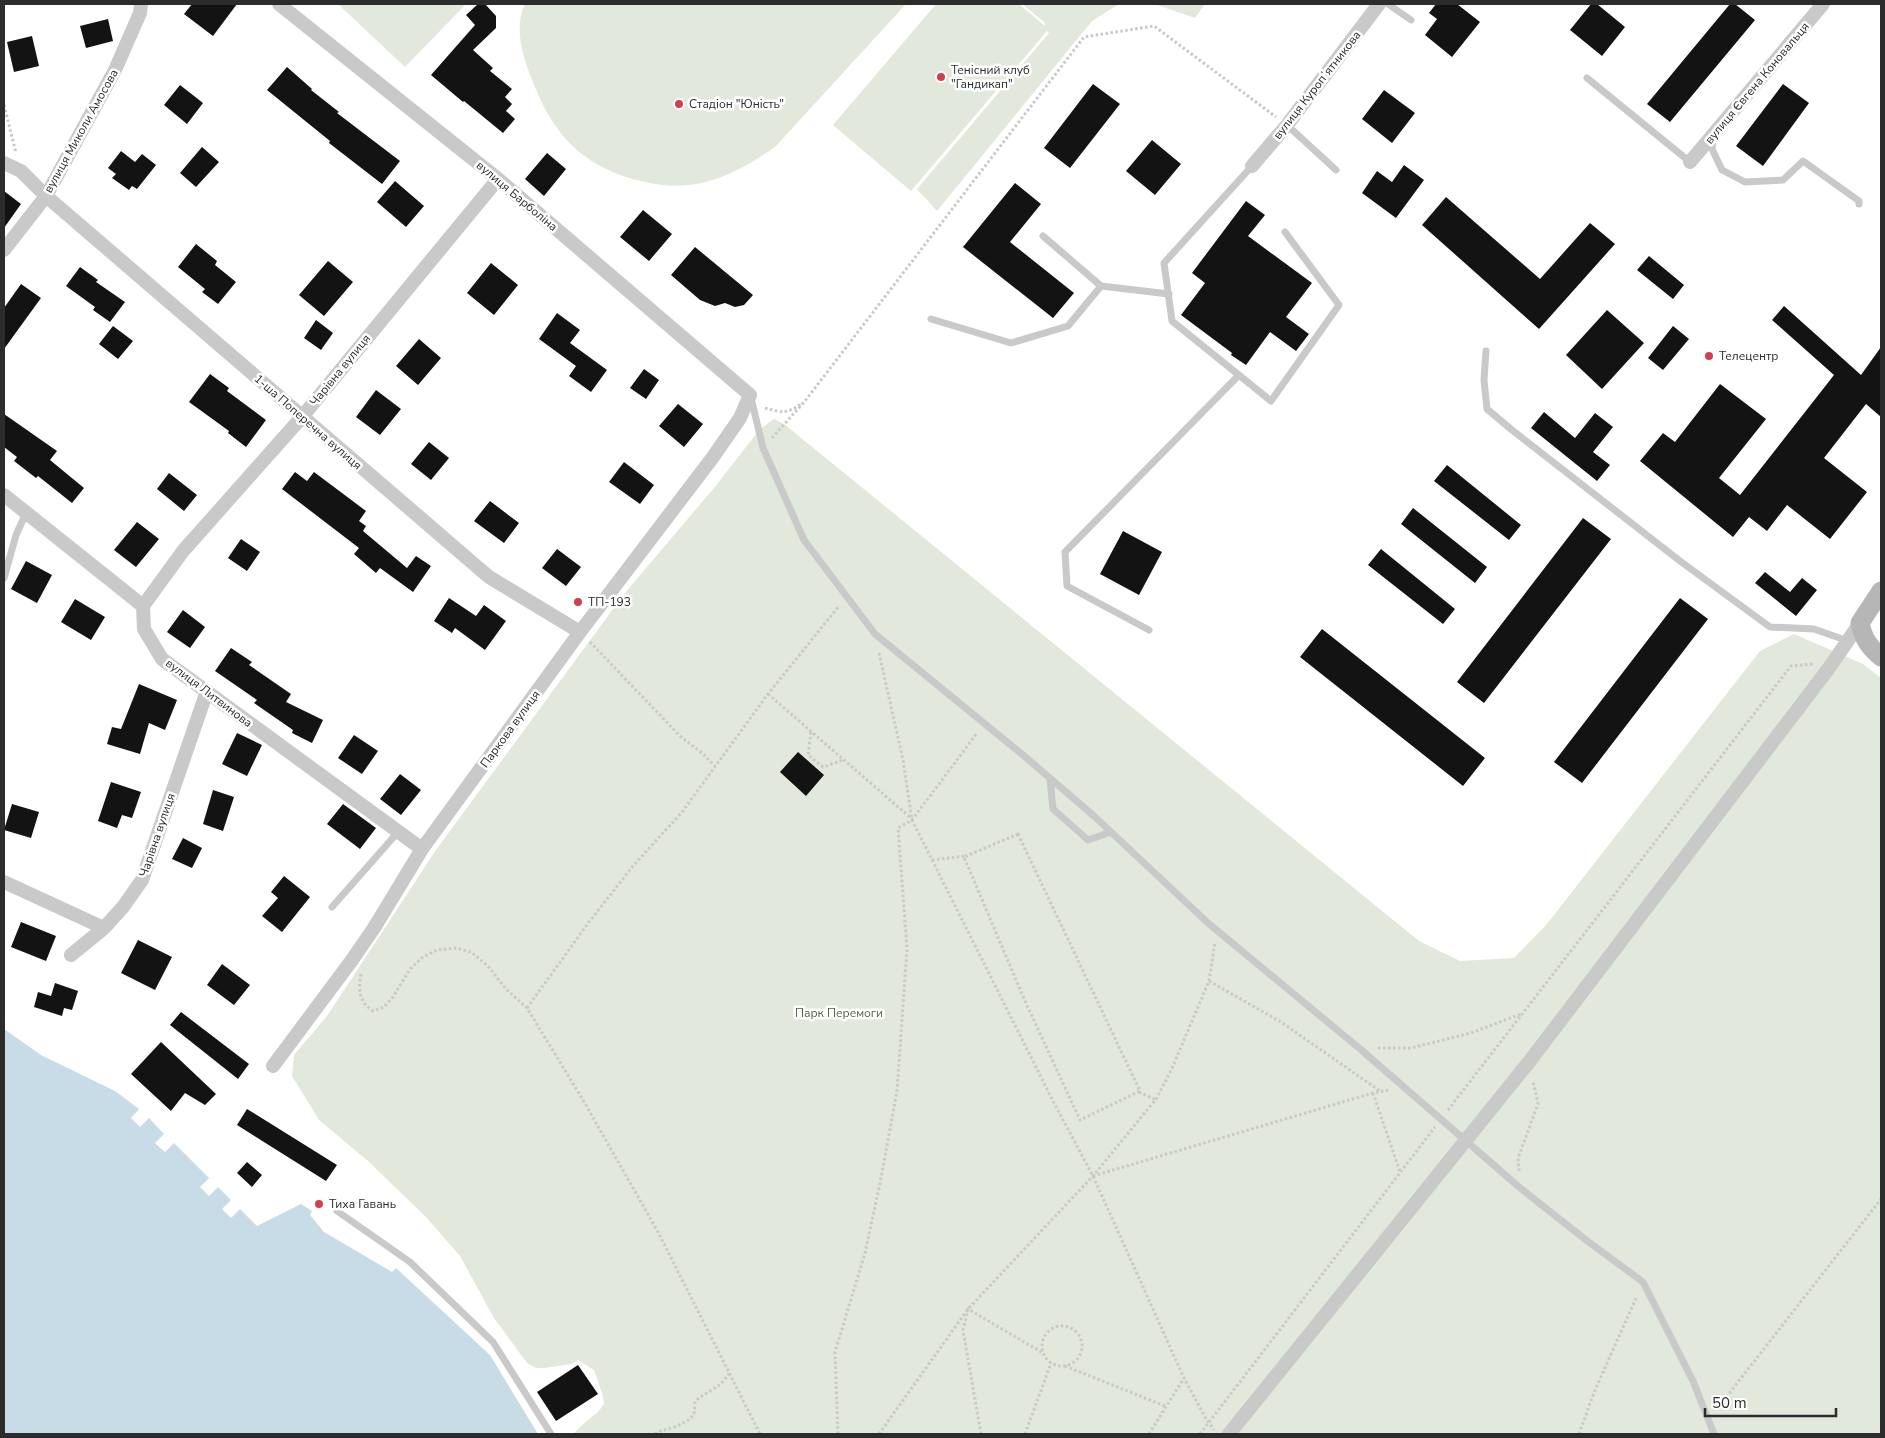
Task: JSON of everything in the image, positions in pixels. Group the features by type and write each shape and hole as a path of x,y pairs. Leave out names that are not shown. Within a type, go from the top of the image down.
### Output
{"street":[{"name":"вулиця Миколи Амосова","path":"4,250 46,196 115,70 140,13 141,4"},
{"name":"вулиця Барболіна","path":"279,4 498,179 750,395"},
{"name":"вулиця Куропʼятникова","path":"1252,166 1287,125 1379,4"},
{"name":"вулиця Євгена Коновальця","path":"1690,162 1823,4"},
{"name":"1-ша Поперечна вулиця","path":"4,163 21,171 46,196 489,577 580,632"},
{"name":"Чарівна вулиця","path":"144,606 183,551 302,417 498,179"},
{"name":"Паркова вулиця","path":"273,1066 374,928 422,849 580,632 713,457 740,418 750,395"},
{"path":"4,495 144,606"},
{"path":"1229,1434 1529,1062 1829,668 1881,591"},
{"name":"вулиця Литвинова","path":"144,606 144,629 162,659 422,849"},
{"path":"1860,623 1863,638 1881,656"},
{"name":"Чарівна вулиця","path":"71,955 104,928 142,880 206,691"},
{"path":"4,882 104,928"}],"lane":[{"path":"1388,4 1411,20"},
{"path":"1587,78 1690,162"},
{"path":"1287,125 1336,170"},
{"path":"1713,136 1712,149 1722,170 1745,182 1782,180 1802,160 1859,201 1858,204"},
{"path":"1252,166 1164,263 1172,321 1271,401 1339,305 1285,232"},
{"path":"1042,236 1101,286 1168,294"},
{"path":"931,319 1011,343 1068,326 1101,286"},
{"path":"1486,351 1484,380 1487,409 1512,430 1680,561 1770,627 1814,629 1848,641"},
{"path":"1149,630 1067,586 1065,552 1239,375"},
{"path":"750,395 764,448 804,540 875,634 1050,779 1111,832 1217,931 1359,1048 1519,1187 1643,1282 1692,1381 1714,1434"},
{"path":"4,578 16,534 26,513"},
{"path":"1050,779 1052,809 1088,840 1111,832"},
{"path":"332,907 398,832"},
{"path":"337,1211 410,1262 493,1342 551,1434"}],"path":[{"path":"764,448 805,401 1084,37 1154,26 1287,125"},
{"path":"4,105 21,171"},
{"path":"750,395 765,408 780,412 788,412 805,401"},
{"path":"527,1008 600,908 633,866 682,812 768,694 847,597"},
{"path":"580,632 604,654 625,679 680,736 715,766"},
{"path":"875,634 903,760 912,820 1049,1094 1093,1176 1184,1378 1209,1423 1218,1434"},
{"path":"1200,1434 1792,666"},
{"path":"768,694 912,820"},
{"path":"838,1434 836,1352 864,1252 880,1183 897,1091 907,949 898,828 912,820 984,723"},
{"path":"812,732 808,755 822,767 843,760"},
{"path":"932,860 966,856 1018,834 1136,1082 1140,1091 1138,1092"},
{"path":"966,856 964,857 1024,1001 1080,1120 1138,1092 1156,1100"},
{"path":"879,1434 968,1310 1093,1176 1156,1100 1173,1066 1209,981 1217,931"},
{"path":"363,967 360,976 360,995 364,1005 373,1011 384,1006 393,997 410,969 422,957 437,950 455,948 471,952 488,966 506,989 527,1008 583,1100 658,1232 760,1434"},
{"path":"1209,981 1281,1022 1380,1090"},
{"path":"1359,1048 1412,1048 1471,1033 1522,1014"},
{"path":"1519,1187 1518,1158 1538,1104 1529,1062"},
{"path":"1093,1176 1380,1090 1405,1088"},
{"path":"1373,1092 1400,1173"},
{"path":"1708,1420 1881,1199"},
{"path":"1578,1434 1595,1390 1643,1282"},
{"path":"968,1310 1043,1353 1052,1363 1165,1406"},
{"path":"968,1310 963,1330 981,1434"},
{"path":"1043,1353 1043,1340 1046,1334 1056,1327 1069,1328 1078,1336 1082,1348 1076,1360 1064,1366"},
{"path":"1025,1434 1052,1363"},
{"path":"655,1434 676,1428 687,1421 694,1414 695,1402 721,1384 729,1374"},
{"path":"1149,1434 1184,1378"}],"green space":[{"path":"338,4 466,4 405,67"},
{"name":"Стадіон \"Юність\"","path":"525,4 906,4 776,146 752,162 727,175 701,183 677,186 645,182 604,168 587,158 560,132 540,98 525,59 520,40 520,22"},
{"name":"Тенісний клуб \"Гандикап\"","path":"936,4 1019,4 1045,26 1044,22 1022,4 1119,4 1092,21 937,211 917,189 1049,33 1047,31 911,191 833,125"},
{"path":"1119,4 1205,4 1195,18 1157,5"},
{"name":"Парк Перемоги","path":"774,419 784,424 1419,941 1460,961 1514,958 1547,924 1760,651 1794,634 1863,664 1881,678 1881,1434 574,1434 604,1404 594,1370 578,1360 571,1364 545,1368 536,1368 527,1363 494,1318 460,1256 426,1217 368,1161 319,1120 292,1076 294,1055 327,1016 436,850 624,594 714,488 760,429"}],"water":[{"path":"4,1029 41,1055 115,1091 139,1109 131,1118 140,1127 149,1118 164,1134 155,1143 165,1152 174,1143 209,1178 200,1187 209,1196 218,1187 231,1200 222,1209 231,1218 240,1209 257,1226 301,1204 312,1211 310,1215 324,1232 392,1272 396,1268 490,1355 538,1434 4,1434"}],"building":[{"path":"192,4 237,4 213,36 184,14"},
{"path":"478,4 485,4 496,16 496,28 473,50 493,68 490,71 512,89 505,97 512,104 506,111 515,119 503,133 431,75 475,25 466,15"},
{"path":"1436,4 1457,4 1480,22 1452,57 1425,35 1437,19 1429,13"},
{"path":"1591,4 1597,4 1625,27 1602,56 1570,30"},
{"path":"1730,4 1735,4 1755,20 1670,122 1647,104"},
{"path":"108,19 113,41 86,48 80,26"},
{"path":"32,36 39,66 14,72 7,42"},
{"path":"287,67 311,90 339,112 337,113 400,161 382,184 329,143 330,141 267,90"},
{"path":"1093,84 1120,104 1070,168 1044,148"},
{"path":"1783,84 1809,103 1763,166 1736,146"},
{"path":"180,85 203,103 187,124 164,105"},
{"path":"1384,90 1415,113 1392,143 1362,119"},
{"path":"1152,140 1181,164 1155,195 1126,171"},
{"path":"202,147 219,162 196,187 180,173"},
{"path":"121,151 135,162 142,154 156,165 137,189 132,186 129,190 112,178 116,174 108,168"},
{"path":"547,153 566,169 544,196 525,179"},
{"path":"1404,165 1424,180 1396,218 1362,193 1377,171 1392,182"},
{"path":"395,181 424,206 406,227 377,202"},
{"path":"1015,183 1041,204 1010,242 1074,293 1053,318 963,247"},
{"path":"4,191 21,204 4,228"},
{"path":"1446,197 1540,279 1590,223 1615,244 1539,329 1422,225"},
{"path":"1246,201 1265,215 1248,236 1312,283 1286,317 1309,334 1296,351 1270,332 1246,365 1181,315 1205,283 1192,273"},
{"path":"643,210 672,234 649,261 620,237"},
{"path":"196,244 217,261 215,265 236,282 218,304 202,292 205,289 178,267"},
{"path":"695,247 753,295 744,305 735,307 725,303 715,306 700,300 671,275"},
{"path":"1649,256 1684,285 1673,299 1637,270"},
{"path":"328,261 353,282 324,316 299,295"},
{"path":"491,263 518,285 494,315 467,293"},
{"path":"80,267 98,280 96,282 125,302 110,322 93,310 95,307 66,286"},
{"path":"21,284 41,298 4,349 4,308"},
{"path":"1784,306 1861,375 1881,347 1881,417 1866,404 1824,458 1867,492 1830,539 1787,505 1767,531 1749,517 1733,537 1640,461 1663,433 1675,442 1720,384 1766,419 1719,478 1740,495 1834,375 1772,320"},
{"path":"1607,310 1644,343 1602,389 1566,355"},
{"path":"557,313 580,330 570,343 607,370 591,392 569,376 576,366 539,339"},
{"path":"316,320 333,333 321,350 304,338"},
{"path":"113,326 133,341 118,359 99,344"},
{"path":"1673,326 1689,339 1663,370 1648,358"},
{"path":"419,339 441,358 418,385 396,366"},
{"path":"644,369 659,380 646,399 630,388"},
{"path":"210,374 229,388 227,391 266,420 246,447 228,433 229,431 189,402"},
{"path":"376,390 401,409 380,435 356,417"},
{"path":"678,404 703,424 684,447 659,426"},
{"path":"1544,412 1575,438 1595,413 1613,427 1593,452 1610,465 1597,481 1531,428"},
{"path":"4,414 57,451 50,460 84,488 72,503 38,476 36,478 14,461 17,457 4,447"},
{"path":"429,442 449,458 431,480 411,464"},
{"path":"624,462 654,485 640,504 609,482"},
{"path":"1447,465 1521,525 1509,540 1434,481"},
{"path":"295,472 307,481 314,472 366,511 359,521 366,526 363,531 407,568 416,556 431,566 413,592 380,568 376,573 354,554 359,548 282,489"},
{"path":"169,473 197,495 184,511 157,489"},
{"path":"490,501 519,523 504,543 474,521"},
{"path":"1413,508 1487,567 1475,583 1401,524"},
{"path":"1583,518 1611,539 1484,703 1457,682"},
{"path":"137,522 159,539 136,567 114,550"},
{"path":"1123,531 1162,552 1139,595 1100,574"},
{"path":"241,539 260,552 247,571 228,558"},
{"path":"557,549 581,567 566,586 542,568"},
{"path":"1381,549 1455,609 1443,624 1368,565"},
{"path":"26,561 52,575 37,603 11,589"},
{"path":"1765,572 1790,592 1802,578 1817,590 1796,616 1755,583"},
{"path":"449,598 476,616 484,605 506,621 485,650 455,628 452,633 434,621"},
{"path":"1680,598 1708,619 1582,783 1554,762"},
{"path":"75,599 105,617 91,640 61,622"},
{"path":"183,610 205,627 190,648 167,632"},
{"path":"1322,629 1485,758 1463,786 1300,657"},
{"path":"231,648 252,662 249,665 291,694 286,702 323,720 312,743 292,733 293,730 254,703 257,700 215,671"},
{"path":"139,684 177,700 165,730 149,723 140,754 107,744 112,727 121,729"},
{"path":"237,733 262,745 247,776 222,764"},
{"path":"354,735 378,751 362,774 338,758"},
{"path":"798,752 824,775 806,796 780,772"},
{"path":"400,774 421,790 401,815 380,799"},
{"path":"111,782 141,792 132,818 122,815 117,828 98,821"},
{"path":"213,790 234,797 223,831 203,824"},
{"path":"12,804 39,812 31,838 4,830"},
{"path":"343,804 376,828 360,849 327,824"},
{"path":"183,838 202,848 192,868 172,859"},
{"path":"284,876 310,897 282,932 262,916 278,898 271,892"},
{"path":"21,922 56,936 46,961 11,947"},
{"path":"138,940 172,957 155,990 121,973"},
{"path":"222,964 250,985 234,1005 207,985"},
{"path":"55,983 78,991 72,1010 64,1008 62,1016 34,1007 38,992 51,996"},
{"path":"181,1012 249,1064 238,1079 170,1025"},
{"path":"161,1042 216,1094 205,1105 185,1093 171,1111 131,1074"},
{"path":"247,1109 337,1165 326,1181 237,1125"},
{"path":"247,1162 262,1175 252,1187 237,1173"},
{"path":"578,1365 598,1394 556,1421 537,1392"}],"place":[{"name":"Тенісний клуб \"Гандикап\"","path":"941,77"},
{"name":"Стадіон \"Юність\"","path":"679,104"},
{"name":"Телецентр","path":"1709,356"},
{"name":"ТП-193","path":"578,602"},
{"name":"Тиха Гавань","path":"319,1204"}]}
